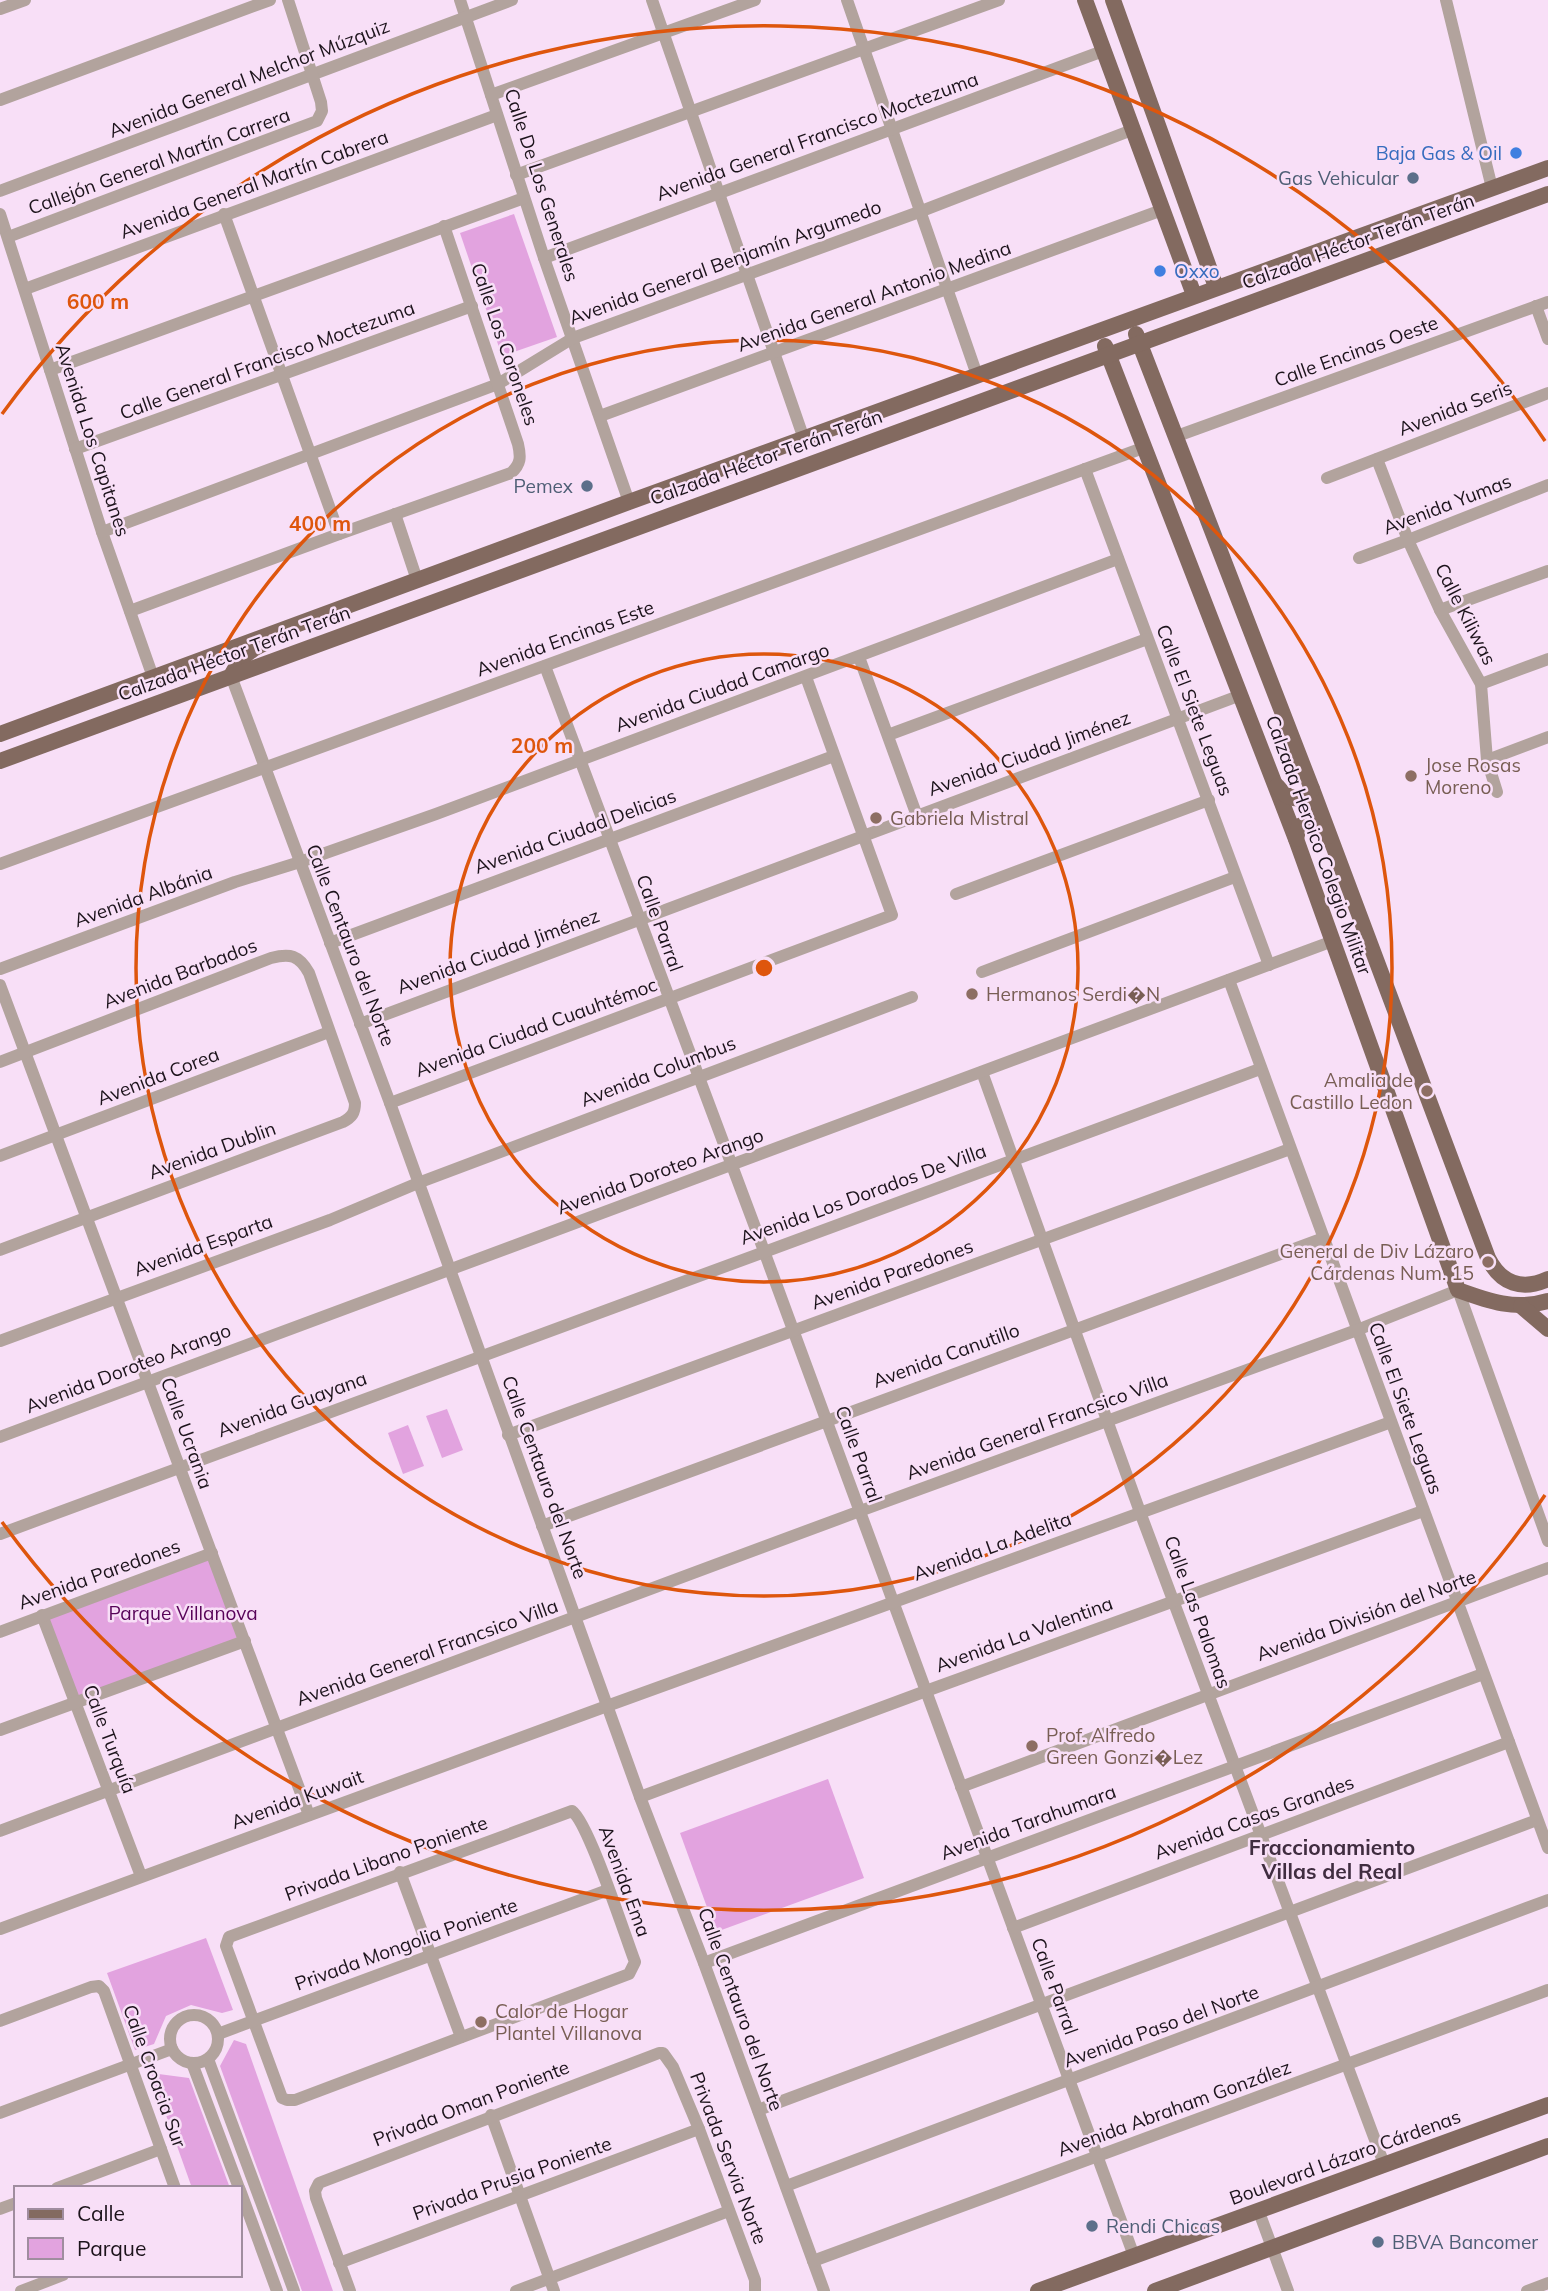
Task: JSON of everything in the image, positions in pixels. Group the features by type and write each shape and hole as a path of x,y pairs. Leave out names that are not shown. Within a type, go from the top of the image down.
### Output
{"main road":[{"path":"1085,0 1195,295"},
{"path":"1113,0 1216,287"},
{"name":"Calzada Héctor Terán Terán","path":"0,734 1216,287 1548,168"},
{"name":"Calzada Héctor Terán Terán","path":"0,761 1548,194"},
{"path":"1176,247 1199,239"},
{"name":"Calzada Heroico Colegio Militar","path":"1131,319 1312,789 1488,1258 1492,1267 1509,1283 1531,1286 1548,1279"},
{"name":"Calzada Heroico Colegio Militar","path":"1099,331 1296,839 1458,1290"},
{"path":"733,491 744,481 797,456 802,451 804,439"},
{"path":"231,676 238,662 258,647 319,623 345,607"},
{"path":"25,752 33,742 43,736 139,699 151,686 153,677"},
{"path":"1273,781 1290,798 1302,797 1312,789"},
{"path":"1296,839 1299,827 1314,823 1330,838"},
{"path":"1458,1290 1504,1305 1521,1306 1548,1301"},
{"path":"1521,1306 1548,1329"},
{"name":"Boulevard Lázaro Cárdenas","path":"1038,2291 1548,2105"},
{"path":"1154,2291 1548,2146"}],"street":[{"path":"0,9 25,0"},
{"path":"0,100 270,0"},
{"path":"288,0 312,75"},
{"name":"Calle De Los Generales","path":"460,0 516,175 629,502"},
{"name":"Avenida General Melchor Múzquiz","path":"0,191 512,0"},
{"path":"652,0 804,439"},
{"path":"491,95 755,0"},
{"path":"847,0 977,375"},
{"path":"516,175 999,0"},
{"path":"1446,0 1492,188"},
{"name":"Avenida General Francisco Moctezuma","path":"544,258 1103,51"},
{"name":"Callejón General Martín Carrera","path":"8,237 311,125 317,121 322,111 312,75"},
{"name":"Avenida General Martín Cabrera","path":"25,289 498,116"},
{"name":"Avenida General Benjamín Argumedo","path":"102,532 498,384 573,338 919,212 1132,130"},
{"path":"50,370 524,198"},
{"name":"Avenida General Antonio Medina","path":"600,416 1162,211"},
{"name":"Avenida Los Capitanes","path":"0,214 102,532 153,677"},
{"path":"224,214 339,534"},
{"name":"Calle Los Coroneles","path":"395,514 511,473 518,466 520,453 444,226"},
{"path":"1542,304 1548,339"},
{"name":"Calle Encinas Oeste","path":"1177,436 1542,304"},
{"name":"Calle General Francisco Moctezuma","path":"75,449 471,306"},
{"name":"Avenida Seris","path":"1327,478 1548,393"},
{"name":"Avenida Encinas Este","path":"0,864 1143,448"},
{"name":"Calle Kiliwas","path":"1377,459 1408,540 1440,610 1481,684 1487,760 1497,792"},
{"name":"Calle El Siete Leguas","path":"1085,469 1269,965"},
{"name":"Avenida Yumas","path":"1359,558 1548,485"},
{"path":"130,611 395,514 417,580"},
{"name":"Avenida Ciudad Camargo","path":"300,862 806,677 1118,559"},
{"path":"1440,610 1548,571"},
{"path":"888,735 1147,639"},
{"path":"859,657 917,816"},
{"path":"1481,684 1548,659"},
{"name":"Calle Parral","path":"545,666 764,1251 1133,2256"},
{"name":"Calle Centauro del Norte","path":"231,676 390,1102 640,1797 824,2291"},
{"path":"806,677 863,836"},
{"name":"Avenida Ciudad Jiménez","path":"360,1024 1241,695"},
{"path":"1487,760 1548,737"},
{"name":"Avenida Ciudad Delicias","path":"330,943 834,756"},
{"path":"957,894 1209,800"},
{"name":"Avenida Ciudad Cuauhtémoc","path":"390,1102 892,915 863,836"},
{"name":"Avenida Albánia","path":"0,969 236,882 300,862"},
{"path":"982,972 1236,877"},
{"name":"Avenida Doroteo Arango","path":"0,1437 449,1268 732,1166 1333,942"},
{"name":"Avenida Barbados","path":"0,1062 271,958 289,954 303,962 309,972 329,1032"},
{"name":"Calle El Siete Leguas","path":"1229,980 1548,1848"},
{"name":"Calle Ucrania","path":"0,985 309,1815"},
{"name":"Avenida Columbus","path":"418,1183 912,997"},
{"name":"Avenida Corea","path":"0,1156 329,1032"},
{"name":"Avenida Dublin","path":"0,1250 351,1117 355,1111 355,1103 329,1032"},
{"name":"Avenida Los Dorados De Villa","path":"480,1356 1260,1069"},
{"name":"Calle Las Palomas","path":"982,1072 1140,1512 1384,2164"},
{"name":"Avenida Paredones","path":"508,1435 1290,1149"},
{"name":"Avenida Esparta","path":"0,1342 330,1220 418,1183"},
{"name":"Avenida Canutillo","path":"542,1526 1324,1238"},
{"path":"1458,1290 1548,1541"},
{"name":"Avenida General Francsico Villa","path":"0,1831 860,1511 1357,1330 1458,1290"},
{"name":"Avenida Guayana","path":"0,1534 480,1356"},
{"name":"Avenida La Adelita","path":"607,1706 1391,1422"},
{"name":"Avenida La Valentina","path":"640,1797 1423,1511"},
{"name":"Avenida Paredones","path":"0,1632 212,1553"},
{"name":"Avenida División del Norte","path":"961,1787 1548,1568"},
{"name":"Calle Turquía","path":"43,1615 141,1876"},
{"path":"0,1730 245,1640"},
{"name":"Avenida Tarahumara","path":"704,1963 1483,1674"},
{"name":"Avenida Kuwait","path":"0,1929 607,1706"},
{"name":"Avenida Casas Grandes","path":"1013,1927 1509,1742"},
{"name":"Avenida Ema","path":"461,2037 629,1974 635,1962 583,1823 572,1811 565,1812"},
{"name":"Privada Libano Poniente","path":"254,2021 226,1946 229,1937 565,1812"},
{"path":"758,2110 1537,1820"},
{"path":"254,2021 282,2098 287,2101 461,2037 400,1872"},
{"name":"Privada Mongolia Poniente","path":"218,2034 608,1890"},
{"name":"Avenida Paso del Norte","path":"786,2186 1548,1900"},
{"name":"Calle Croacia Sur","path":"0,2021 99,1986 104,1991 174,2186"},
{"name":"Avenida Abraham González","path":"813,2261 1548,1990"},
{"path":"202,2017 212,2024 218,2034 217,2048 208,2059 192,2063 182,2060 172,2049 170,2042 172,2031 184,2018 202,2017"},
{"path":"0,2113 172,2049"},
{"name":"Privada Servia Norte","path":"652,2055 663,2053 668,2058 699,2129 755,2280 755,2291"},
{"name":"Privada Oman Poniente","path":"339,2263 316,2198 317,2186 326,2179 652,2055"},
{"path":"208,2059 294,2291"},
{"path":"192,2063 238,2186"},
{"path":"491,2115 552,2285"},
{"name":"Privada Prusia Poniente","path":"339,2263 699,2129"},
{"path":"62,2186 161,2149"},
{"path":"242,2196 277,2291"},
{"path":"516,2291 552,2285 729,2211"},
{"path":"1259,2212 1288,2291"},
{"path":"251,2219 265,2213"},
{"path":"339,2263 350,2291"},
{"path":"21,2291 58,2277"},
{"path":"1527,2291 1548,2283"}],"green space":[{"path":"514,214 557,337 502,356 460,233"},
{"path":"447,1409 463,1450 442,1458 426,1416"},
{"path":"408,1425 424,1466 403,1474 388,1433"},
{"name":"Parque Villanova","path":"212,1554 244,1639 75,1700 44,1616"},
{"path":"828,1779 864,1878 716,1932 680,1833"},
{"path":"206,1938 233,2010 222,2013 191,2005 166,2016 154,2044 135,2050 107,1973"},
{"path":"234,2040 246,2044 333,2291 302,2291 220,2066"},
{"path":"151,2073 189,2078 229,2186 191,2186"}],"place":[{"name":"Baja Gas & Oil","path":"1516,153"},
{"name":"Gas Vehicular","path":"1413,178"},
{"name":"Oxxo","path":"1160,271"},
{"name":"Pemex","path":"587,486"},
{"name":"Jose Rosas Moreno","path":"1411,776"},
{"name":"Gabriela Mistral","path":"876,818"},
{"name":"Hermanos Serdi�N","path":"972,994"},
{"name":"Amalia de Castillo Ledon","path":"1427,1091"},
{"name":"General de Div Lázaro Cárdenas Num. 15","path":"1488,1262"},
{"name":"Prof. Alfredo Green Gonzi�Lez","path":"1032,1746"},
{"name":"Calor de Hogar Plantel Villanova","path":"481,2022"},
{"name":"Rendi Chicas","path":"1092,2226"},
{"name":"BBVA Bancomer","path":"1378,2242"}],"district":[{"name":"Fraccionamiento Villas del Real","path":"1332,1859"}]}
